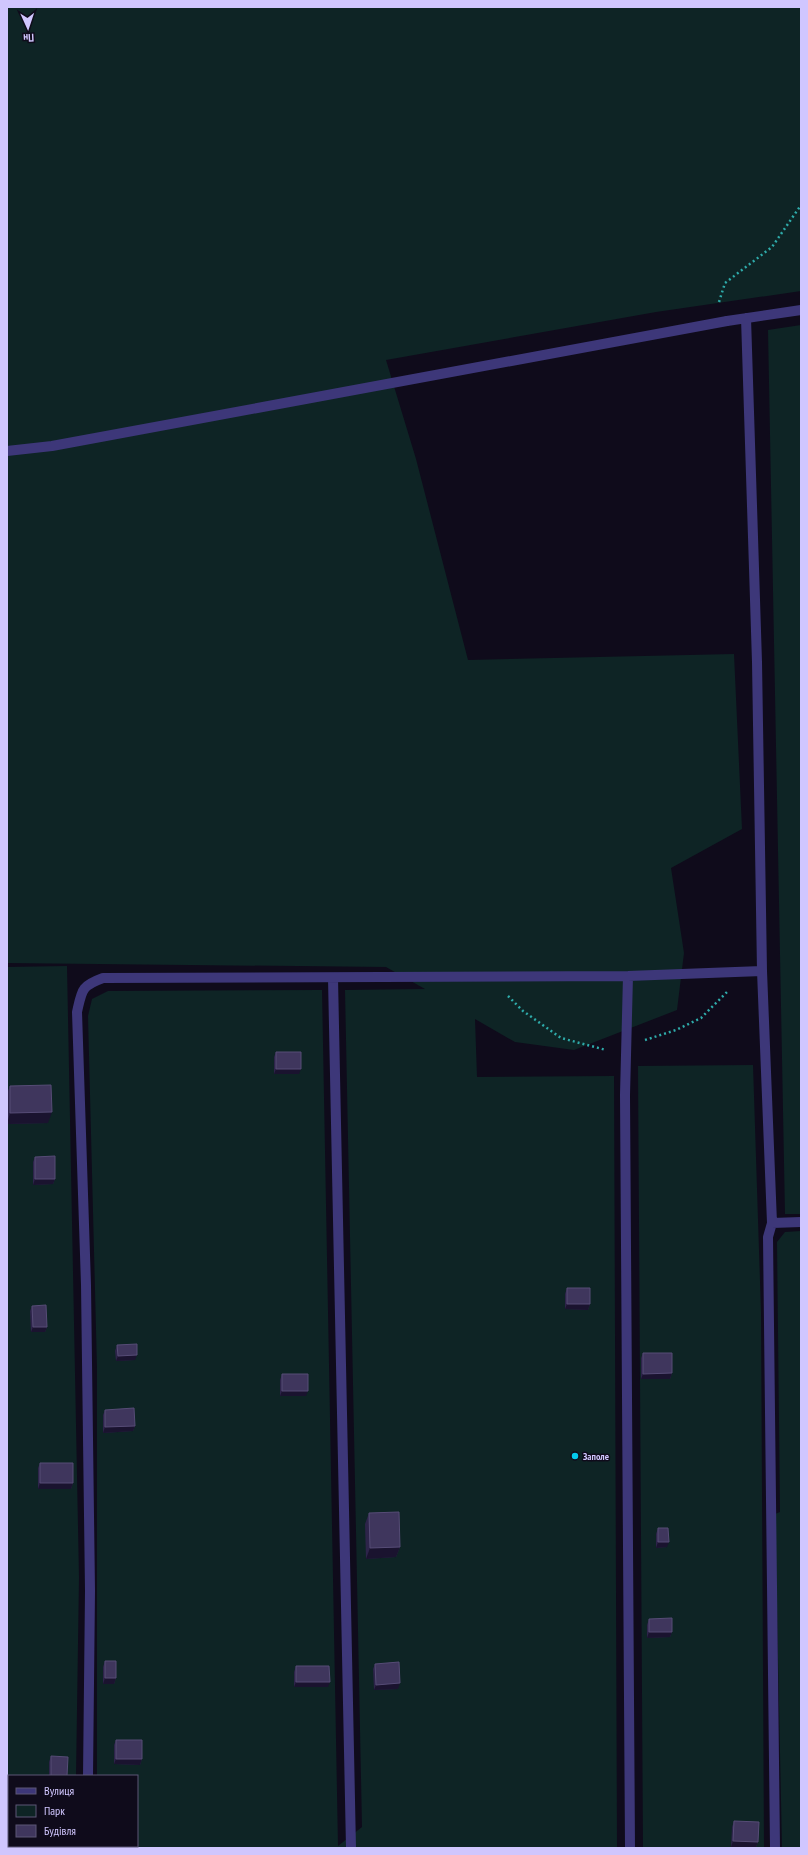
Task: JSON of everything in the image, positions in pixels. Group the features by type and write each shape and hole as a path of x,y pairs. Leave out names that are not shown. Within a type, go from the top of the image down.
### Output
{"street":[{"path":"7,451 52,446 727,321 801,310"},
{"path":"746,318 758,670 762,971 772,1223 768,1237 775,1848"},
{"path":"88,1775 90,1591 86,1285 77,1012 80,995 88,984 102,978 628,976 762,971"},
{"path":"628,976 625,1095 630,1848"},
{"path":"333,978 351,1848"},
{"path":"772,1223 801,1222"}],"path":[{"path":"711,324 725,283 772,247 801,205"}],"green space":[{"path":"7,7 801,7 801,291 656,312 386,360 416,459 468,660 734,654 742,829 671,868 684,953 677,1010 574,1050 515,1042 475,1019 477,1077 614,1076 617,1848 97,1848 138,1847 138,1775 97,1775 97,1368 88,1016 92,999 108,991 322,990 338,1846 362,1827 345,990 425,989 386,967 7,963"},
{"path":"801,325 801,1214 785,1214 768,330"},
{"path":"67,966 79,1577 76,1775 8,1775 8,1847 75,1848 7,1848 7,967"},
{"path":"753,1065 761,1312 764,1848 643,1848 638,1066"},
{"path":"801,1231 801,1848 782,1848 775,1514 780,1512 777,1242 785,1232"}],"building":[{"path":"276,1052 301,1052 301,1069 276,1069"},
{"path":"51,1085 52,1112 10,1113 10,1086"},
{"path":"55,1156 55,1179 35,1179 35,1157"},
{"path":"567,1288 590,1288 590,1304 567,1304"},
{"path":"46,1305 47,1327 33,1327 32,1306"},
{"path":"137,1344 137,1355 118,1356 117,1345"},
{"path":"643,1353 672,1353 672,1373 643,1374"},
{"path":"282,1374 308,1374 308,1391 282,1391"},
{"path":"134,1408 135,1426 105,1427 105,1410"},
{"path":"40,1463 73,1463 73,1483 40,1483"},
{"path":"399,1512 400,1547 370,1548 369,1513"},
{"path":"658,1528 668,1528 669,1542 658,1542"},
{"path":"672,1618 672,1632 649,1632 649,1619"},
{"path":"105,1661 116,1661 116,1678 105,1678"},
{"path":"399,1662 400,1683 376,1685 375,1664"},
{"path":"296,1666 329,1666 330,1682 296,1682"},
{"path":"116,1740 142,1740 142,1759 116,1759"},
{"path":"51,1756 68,1757 67,1775 51,1775"},
{"path":"734,1821 759,1822 758,1842 733,1841"},
{"path":"36,1847 62,1847 62,1848"}],"place":[{"name":"Заполе","path":"575,1456"}]}
